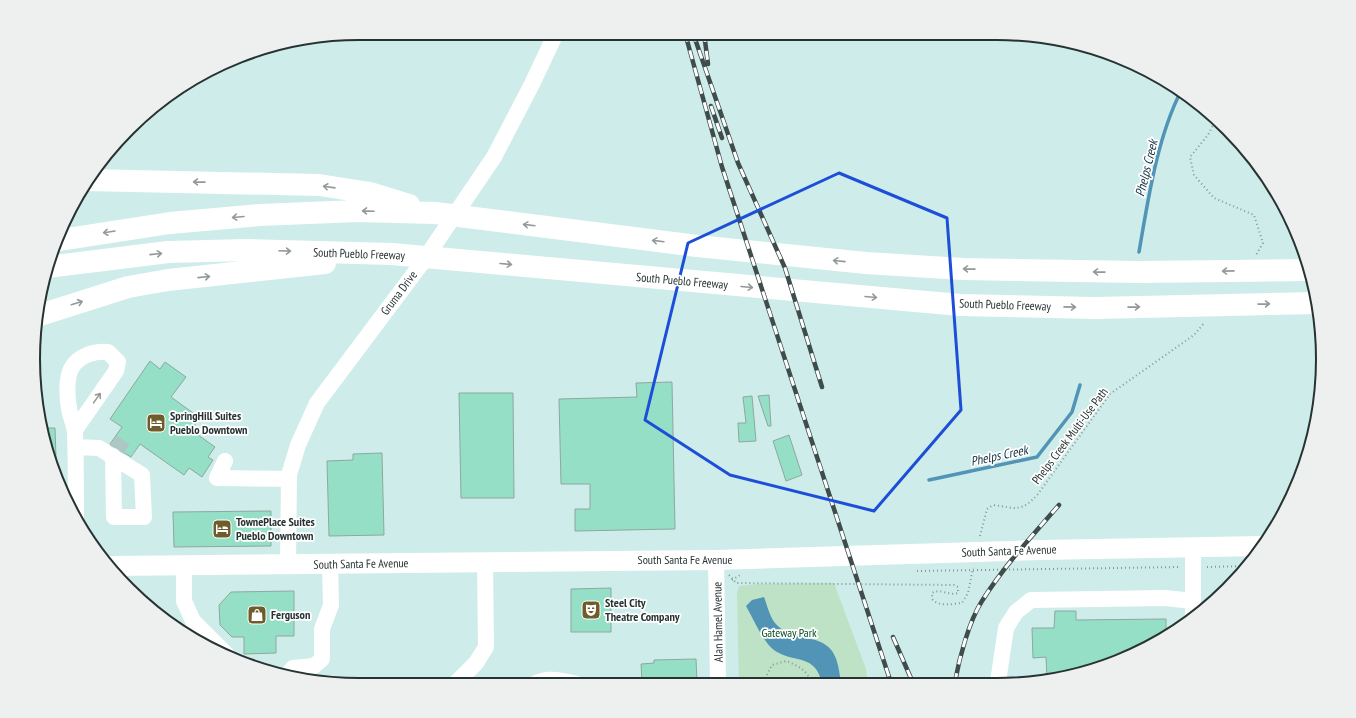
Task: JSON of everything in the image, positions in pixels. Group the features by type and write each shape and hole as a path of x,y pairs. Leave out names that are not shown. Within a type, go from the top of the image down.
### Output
{"highway":[{"path":"95,180 319,185 370,193 435,213"},
{"path":"63,240 170,223 260,215 358,211 435,213 689,245 866,264 964,269 1138,272 1303,270"},
{"name":"South Pueblo Freeway","path":"54,266 168,252 247,250 392,254 960,305 1095,308 1311,303"},
{"path":"43,314 128,287 154,282 392,254"}],"main road":[{"name":"South Santa Fe Avenue","path":"116,566 716,560 1039,550 1254,547"}],"street":[{"name":"Gruma Drive","path":"288,565 289,479 298,445 317,403 422,263 494,157 532,84 553,40"},
{"path":"74,430 116,371 118,362 108,352 99,351 88,354 79,360 71,369 68,383 69,409 74,430 76,505"},
{"path":"75,447 108,449 139,473"},
{"path":"108,449 114,518 144,518 142,475 139,473 132,456"},
{"path":"225,461 217,478 289,479"},
{"path":"1193,547 1193,610"},
{"name":"Alan Hamel Avenue","path":"716,560 718,678"},
{"path":"463,678 476,663 486,647 485,562"},
{"path":"291,671 294,668 314,666 322,659 322,629 331,605 330,564"},
{"path":"184,565 184,601 192,621 215,643"},
{"path":"999,678 1006,628 1016,612 1031,600 1165,598 1193,601"}],"path":[{"path":"1213,124 1208,135 1190,157 1194,175 1214,198 1254,215 1263,243 1255,256"},
{"name":"Phelps Creek Multi-Use Path","path":"984,514 992,505 1019,509 1028,505 1038,494 1110,394 1194,335 1208,319"},
{"path":"716,560 736,583 939,584 954,585 958,587 958,593 954,594 935,591 932,593 932,599 935,603 940,604 962,603 968,593"},
{"path":"914,571 1239,566"},
{"path":"729,582 743,574"},
{"path":"767,678 766,675 772,665 786,661 797,665 810,678"}],"highlighted area":[{"path":"839,173 947,218 961,410 874,511 730,475 645,420 688,243"}],"green space":[{"name":"Gateway Park","path":"834,583 866,669 867,678 739,678 737,594 739,586 758,584"}],"water":[{"path":"764,597 772,618 779,627 793,635 819,641 831,649 837,661 840,678 820,678 815,667 810,663 784,655 772,649 759,631 746,606 752,600"}],"building":[{"name":"SpringHill Suites Pueblo Downtown","path":"150,361 160,369 165,362 186,377 171,397 200,418 191,430 215,447 208,457 213,460 202,477 189,468 184,475 140,444 131,457 110,444 122,427 110,419"},
{"path":"672,382 675,529 575,531 575,509 590,509 590,484 561,484 559,399 637,397 636,383"},
{"path":"459,393 513,393 514,498 461,498"},
{"path":"769,395 771,426 768,426 758,396"},
{"path":"752,396 756,441 739,442 738,423 746,423 743,397"},
{"path":"48,428 55,428 56,458 51,442"},
{"path":"789,435 802,475 786,481 773,441"},
{"path":"382,453 384,535 329,536 327,461 353,460 353,454"},
{"name":"TownePlace Suites Pueblo Downtown","path":"271,511 271,546 174,547 173,512"},
{"name":"Steel City Theatre Company","path":"611,588 611,632 571,632 571,589"},
{"name":"Ferguson","path":"294,591 294,636 276,636 276,653 244,654 244,637 232,637 220,625 219,605 231,592"},
{"path":"1055,611 1076,611 1076,620 1166,619 1166,629 1119,654 1080,667 1047,674 1046,657 1033,658 1032,628 1054,628"},
{"path":"696,659 697,678 642,678 641,664 654,663 654,660"}],"waterway":[{"name":"Phelps Creek","path":"1139,252 1154,170 1166,129 1178,97"},
{"name":"Phelps Creek","path":"929,480 1037,457 1072,412 1080,385"}],"tunnel":[{"path":"112,442 132,456"}],"railway":[{"path":"687,40 722,167 889,678"},
{"path":"695,40 738,163 785,268 822,387"},
{"path":"705,40 708,64"},
{"path":"711,106 722,138"},
{"path":"956,678 965,640 977,609 1009,563 1059,505"},
{"path":"893,637 911,678"}],"place":[{"name":"SpringHill Suites Pueblo Downtown","path":"156,423"},
{"name":"TownePlace Suites Pueblo Downtown","path":"222,529"},
{"name":"Steel City Theatre Company","path":"591,610"},
{"name":"Ferguson","path":"257,615"}]}
